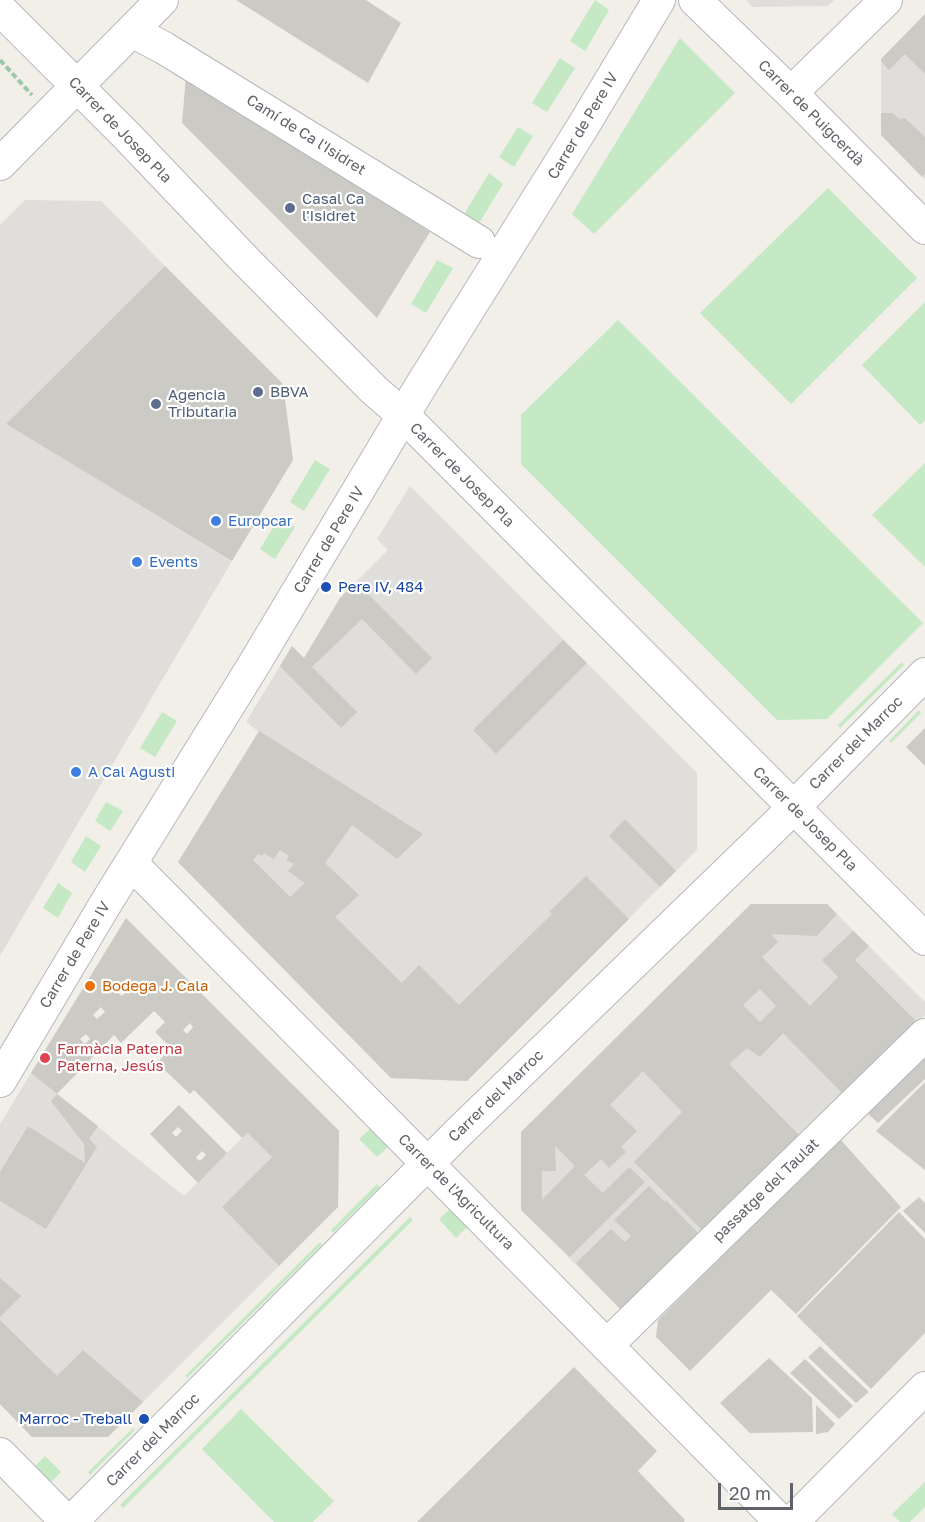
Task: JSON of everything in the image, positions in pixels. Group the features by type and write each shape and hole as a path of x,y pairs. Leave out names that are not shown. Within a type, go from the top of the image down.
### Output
{"street":[{"path":"0,164 162,0"},
{"name":"Carrer de Pere IV","path":"0,1081 659,0"},
{"name":"Carrer de Puigcerdà","path":"695,0 925,228"},
{"path":"791,93 885,0"},
{"name":"Carrer de Josep Pla","path":"0,9 310,326 374,390 404,416 925,939"},
{"name":"Camí de Ca l'Isidret","path":"132,31 174,54 479,242"},
{"name":"Carrer del Marroc","path":"69,1522 925,674"},
{"name":"Carrer de l'Agricultura","path":"131,863 781,1522"},
{"name":"passatge del Taulat","path":"607,1345 925,1035"},
{"path":"792,1522 925,1388"},
{"path":"0,1454 69,1522"}],"path":[{"path":"0,60 13,73"}],"shaded area":[{"path":"746,0 834,0 828,6 752,7"},
{"path":"925,16 925,179 881,135 881,59"},
{"path":"25,200 101,201 165,266 6,424 232,561 0,956 0,225"},
{"path":"410,486 697,773 697,850 467,1081 391,1078 178,862 259,732 246,722 292,646 304,658 340,598 388,550 377,539"},
{"path":"751,904 827,904 925,1002 925,1015 624,1313 521,1210 521,1132"},
{"path":"31,1073 184,1196 294,1086 339,1131 338,1207 108,1437 32,1437 0,1404 0,1124"}],"green space":[{"path":"595,0 609,10 585,51 570,41"},
{"path":"680,38 735,93 594,234 572,214"},
{"path":"560,58 575,68 547,112 532,103"},
{"path":"518,127 533,136 514,167 499,157"},
{"path":"489,173 503,184 478,225 463,216"},
{"path":"828,188 917,278 791,404 700,313"},
{"path":"437,260 453,268 426,313 411,304"},
{"path":"925,302 925,420 920,425 862,365"},
{"path":"618,320 923,623 827,719 777,720 521,464 521,415"},
{"path":"315,460 330,469 304,511 290,502"},
{"path":"925,463 925,567 872,515"},
{"path":"279,517 295,527 275,559 260,549"},
{"path":"902,662 904,665 840,728 838,725"},
{"path":"919,710 921,713 891,743 889,741"},
{"path":"162,712 177,721 155,757 140,748"},
{"path":"106,802 123,811 110,831 95,821"},
{"path":"86,836 101,846 85,872 71,862"},
{"path":"58,883 72,893 58,918 43,908"},
{"path":"373,1126 390,1145 377,1157 359,1139"},
{"path":"377,1184 380,1187 333,1233 331,1230"},
{"path":"452,1207 470,1224 456,1238 439,1219"},
{"path":"410,1217 413,1220 123,1508 120,1505"},
{"path":"320,1242 322,1245 187,1378 185,1376"},
{"path":"241,1409 334,1501 313,1522 274,1522 202,1449"},
{"path":"133,1428 135,1430 90,1475 88,1472"},
{"path":"45,1456 61,1472 48,1485 32,1469"},
{"path":"925,1482 925,1507 910,1522 900,1522 892,1514"}],"building":[{"path":"236,0 366,0 401,23 368,83"},
{"path":"925,14 925,74 905,54 889,70 881,59"},
{"path":"186,76 430,232 377,318 182,123"},
{"path":"881,113 893,113 899,119 905,118 925,137 925,174 922,177 881,135"},
{"name":"Agencia Tributaria","path":"165,266 283,384 293,460 232,561 6,424"},
{"path":"356,582 432,658 416,674 362,619 312,667 357,712 341,728 280,666 292,646 304,658 340,598"},
{"path":"563,640 587,663 496,754 473,730"},
{"path":"925,728 925,766 906,747"},
{"path":"259,731 423,834 397,859 352,825 325,863 359,895 335,917 402,983 419,965 459,1005 552,914 549,912 586,876 629,919 467,1081 391,1078 178,862","holes":["280,850 289,856 286,860 294,864 288,871 305,883 290,897 253,860 258,854 262,856 264,853 274,859"]},
{"path":"625,819 676,871 660,887 609,836"},
{"path":"751,904 827,904 837,914 817,936 771,934 778,942 762,957 810,1006 838,977 822,960 853,931 869,946 855,960 917,1022 844,1095 783,1033 760,1057 747,1048 729,1064 801,1137 705,1233 634,1162 682,1112 643,1071 610,1105 637,1131 621,1147 626,1152 609,1168 601,1159 584,1175 603,1193 629,1167 645,1182 570,1257 521,1210 521,1132","holes":["760,989 776,1006 760,1022 743,1005","555,1146 575,1166 542,1200 542,1171 556,1171"]},
{"path":"126,918 339,1131 338,1207 279,1266 222,1207 272,1157 248,1133 242,1138 194,1090 190,1094 157,1063 171,1048 155,1032 165,1022 154,1011 121,1043 114,1035 57,1094 31,1073","holes":["126,983 130,987 122,996 117,992","101,1007 105,1012 97,1019 93,1015","190,1023 193,1027 187,1034 183,1030","86,1034 90,1039 85,1044 80,1039"]},
{"path":"922,1058 925,1060 925,1079 878,1123 867,1113"},
{"path":"925,1082 925,1170 876,1131"},
{"path":"57,1094 98,1126 89,1139 97,1147 46,1229 0,1201 0,1172 28,1126 85,1163 84,1144 51,1101"},
{"path":"179,1105 227,1153 198,1183 150,1134","holes":["178,1127 182,1131 176,1137 172,1133","202,1151 206,1155 200,1161 196,1158"]},
{"path":"840,1139 901,1207 796,1314 771,1290 690,1371 656,1337 658,1320"},
{"path":"649,1186 701,1236 624,1313 576,1263 611,1229 625,1242 631,1236 614,1220"},
{"path":"919,1197 925,1203 925,1233 903,1211"},
{"path":"899,1212 925,1239 925,1333 871,1389 797,1316"},
{"path":"0,1278 21,1296 0,1317"},
{"path":"0,1320 57,1376 83,1350 143,1402 108,1437 32,1437 0,1404"},
{"path":"820,1346 869,1392 856,1403 808,1357"},
{"path":"769,1358 812,1398 813,1432 750,1433 720,1403"},
{"path":"805,1359 853,1406 839,1419 790,1373"},
{"path":"574,1367 657,1451 638,1471 685,1520 684,1522 417,1522"},
{"path":"816,1405 835,1424 828,1432 816,1434"}],"place":[{"name":"Casal Ca l'Isidret","path":"290,208"},
{"name":"BBVA","path":"258,392"},
{"name":"Agencia Tributaria","path":"156,404"},
{"name":"Europcar","path":"216,521"},
{"name":"Events","path":"137,562"},
{"name":"Pere IV, 484","path":"326,587"},
{"name":"A Cal Agusti","path":"76,772"},
{"name":"Bodega J. Cala","path":"90,986"},
{"name":"Farmàcia Paterna Paterna, Jesús","path":"45,1058"},
{"name":"Marroc - Treball","path":"144,1419"}]}
